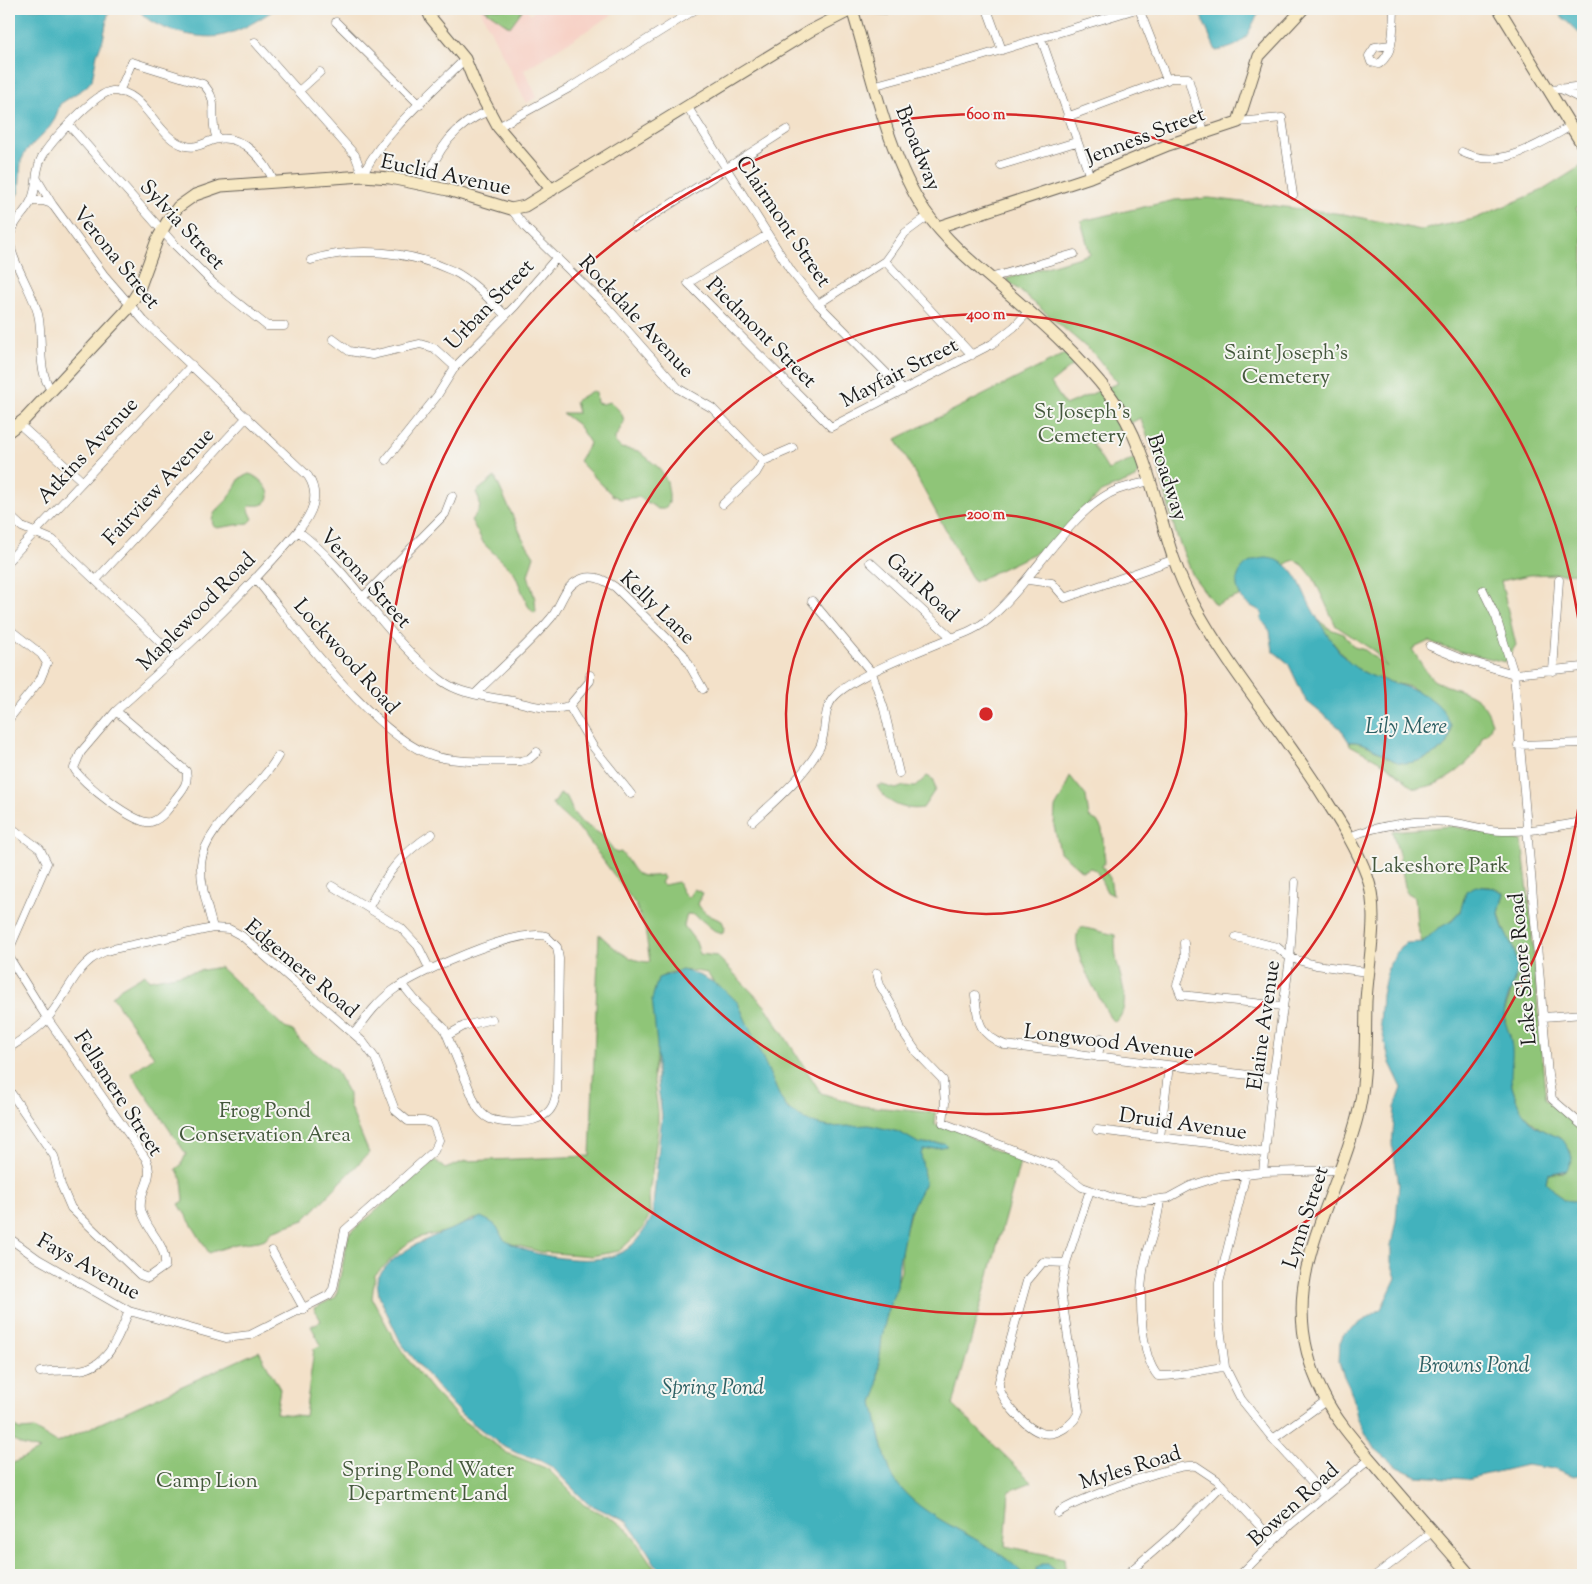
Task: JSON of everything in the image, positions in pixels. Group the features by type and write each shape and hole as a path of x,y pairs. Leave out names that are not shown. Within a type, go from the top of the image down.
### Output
{"street":[{"path":"427,9 465,59 489,112 498,127 552,190"},
{"path":"498,127 571,86 696,9"},
{"path":"852,9 893,10"},
{"name":"Broadway","path":"852,9 896,152 915,195 928,216 968,259 1073,351 1111,396 1131,426 1189,598 1214,640 1309,773 1349,837 1355,850"},
{"name":"Euclid Avenue","path":"9,431 19,424 52,391 131,305 162,230 178,207 195,195 220,186 363,176 426,184 511,209 525,206 810,31 852,9"},
{"path":"987,9 1002,50"},
{"path":"876,85 1138,9 1166,80"},
{"name":"Jenness Street","path":"938,227 1090,177 1204,132 1238,122 1259,56 1303,9"},
{"path":"1391,45 1394,9"},
{"path":"1499,9 1554,89 1571,126 1583,146"},
{"path":"336,22 420,105"},
{"path":"1041,38 1067,117 1090,177"},
{"path":"256,42 355,155 363,176"},
{"path":"363,176 369,162 420,105 465,59"},
{"path":"119,92 132,62 203,84 211,92 215,106 213,128 217,139"},
{"path":"299,91 320,72"},
{"path":"1067,117 1166,80 1188,78 1204,132"},
{"path":"1554,89 1583,86"},
{"path":"1554,89 1583,100"},
{"path":"52,391 45,381 38,313 10,244 13,226 31,201 42,157 69,125 93,101 111,91 128,94 145,109 177,144 195,148 217,139 226,139 245,146 260,156 274,182"},
{"name":"Clairmont Street","path":"688,106 791,271 818,304 903,390"},
{"path":"426,184 431,167 447,141 472,118 489,112"},
{"path":"1238,122 1282,118 1293,196"},
{"name":"Sylvia Street","path":"69,125 162,230 214,284 248,313 267,326 284,326"},
{"path":"1462,152 1477,158 1521,154 1571,126"},
{"path":"635,227 786,130"},
{"path":"1002,165 1076,142"},
{"name":"Verona Street","path":"37,179 52,204 104,275 144,321 247,417 312,482 315,494 314,506 298,531 329,557 387,628 438,678 456,689 555,708 569,706"},
{"name":"Verona Street","path":"31,201 43,201 52,204"},
{"name":"Rockdale Avenue","path":"511,209 526,228 604,304 679,389 712,408 763,462"},
{"path":"818,304 885,261 905,233 928,216"},
{"name":"Piedmont Street","path":"768,235 688,283 831,427"},
{"path":"311,260 344,252 362,252 418,260 452,271 470,282 505,315"},
{"path":"990,278 1074,254"},
{"name":"Urban Street","path":"332,339 349,351 372,354 420,344 434,348 455,367 558,258"},
{"path":"885,261 972,355"},
{"name":"Mayfair Street","path":"831,427 992,344 1014,327 1029,311"},
{"name":"Atkins Avenue","path":"9,560 192,365"},
{"path":"386,460 436,396 455,367"},
{"name":"Fairview Avenue","path":"96,580 247,417"},
{"path":"19,424 82,481"},
{"path":"723,504 756,473 763,462 793,448"},
{"path":"752,821 807,767 820,747 832,700 846,686 964,634 990,619 1028,580 1044,557 1095,502 1116,490 1150,481"},
{"path":"362,598 445,514 452,496"},
{"path":"9,515 22,527 53,540 175,656"},
{"name":"Maplewood Road","path":"116,712 186,771 187,782 184,788 164,814 153,822 143,822 88,785 74,768 81,752 116,712 158,676 175,656 255,578 298,531"},
{"path":"1028,580 1052,583 1065,598 1175,559"},
{"name":"Gail Road","path":"870,562 952,638"},
{"name":"Kelly Lane","path":"475,694 552,617 567,590 577,581 591,576 603,579 615,587 684,654 703,689"},
{"name":"Lockwood Road","path":"255,578 343,684 388,728 413,746 433,756 460,759 521,761 529,759 537,752"},
{"path":"1553,671 1558,580"},
{"name":"Lake Shore Road","path":"1483,590 1496,617 1514,674 1518,744 1528,831 1552,1099 1583,1126"},
{"path":"812,601 872,673 884,709 899,773"},
{"path":"9,629 42,654 47,663 40,680 9,719"},
{"path":"1430,646 1459,658 1514,674 1583,667"},
{"path":"590,675 585,688 569,706 594,748 631,794"},
{"path":"1518,744 1583,743"},
{"path":"213,928 201,866 206,845 216,829 270,772 278,756"},
{"path":"1349,837 1370,830 1430,821 1456,823 1482,830 1528,831 1583,822"},
{"path":"9,826 40,849 47,863 9,950"},
{"path":"369,907 394,865 410,848 432,834"},
{"name":"Lynn Street","path":"1355,850 1369,880 1372,918 1359,1112 1312,1245 1303,1286 1302,1322 1308,1354 1327,1400 1346,1430 1470,1575"},
{"name":"Elaine Avenue","path":"1263,1172 1282,1006 1290,958 1296,882"},
{"path":"332,886 401,928 413,939 430,970"},
{"name":"Edgemere Road","path":"9,1048 47,1018 83,966 95,955 101,952 213,928 229,929 242,936 354,1034 375,1058 395,1110 408,1121 424,1121 433,1124 439,1136"},
{"path":"354,1034 381,1000 402,984 476,950 533,935 546,936 557,947 560,967 557,1091 552,1107 544,1116 528,1121 492,1120 482,1114 476,1105 448,1035 439,1021 402,984"},
{"path":"1236,938 1277,948 1290,958 1316,965 1367,972"},
{"path":"1184,943 1184,960 1176,985 1179,993 1192,997 1282,1006"},
{"name":"Fellsmere Street","path":"9,957 47,1018 146,1159 150,1176 142,1209 146,1222 166,1255 165,1266 148,1278 140,1275 71,1208 60,1185 54,1156 9,1090"},
{"path":"877,973 901,1029 918,1054 941,1076 944,1092 943,1123 1055,1166 1082,1187 1110,1197 1144,1201 1168,1198 1190,1186 1218,1177 1263,1172 1340,1170"},
{"name":"Longwood Avenue","path":"975,995 981,1028 996,1042 1018,1048 1273,1078"},
{"path":"1544,1017 1583,1014"},
{"path":"448,1035 464,1026 492,1018"},
{"path":"1098,1057 1101,1038"},
{"path":"1160,1137 1169,1066"},
{"name":"Druid Avenue","path":"1097,1130 1226,1145 1264,1153"},
{"name":"Fays Avenue","path":"9,1238 38,1259 129,1311 217,1336 235,1338 250,1335 304,1309 324,1298 332,1291 345,1230 434,1151 439,1136"},
{"path":"1246,1174 1219,1283 1219,1319 1224,1367 1241,1398 1273,1439 1324,1495"},
{"path":"1066,1263 1043,1262 1027,1281 999,1381 999,1390 1005,1400 1027,1425 1041,1433 1054,1432 1069,1426 1077,1418 1079,1411 1061,1291 1066,1263 1090,1190"},
{"path":"1160,1199 1159,1220 1143,1268 1140,1294 1145,1340 1152,1369 1158,1376 1172,1376 1209,1368 1224,1367"},
{"path":"272,1251 304,1309"},
{"path":"40,1372 56,1369 79,1370 97,1363 109,1353 114,1345 129,1311"},
{"path":"1273,1439 1327,1400"},
{"name":"Bowen Road","path":"1240,1575 1324,1495 1370,1459"},
{"name":"Myles Road","path":"1058,1513 1073,1503 1189,1465 1201,1468 1222,1485 1274,1541"},
{"path":"1126,1575 1178,1530 1222,1485"},
{"path":"1376,1575 1432,1532"}],"shaded area":[{"path":"480,9 528,9 530,15 536,9 621,9 524,70 537,97 526,103"}],"green space":[{"path":"484,9 523,9 510,27"},
{"name":"Saint Joseph's Cemetery","path":"1583,165 1583,203 1576,208 1583,226 1583,573 1529,575 1501,581 1516,645 1505,662 1446,648 1429,641 1412,649 1432,679 1476,698 1483,704 1492,723 1489,731 1482,738 1465,765 1456,773 1435,784 1414,788 1388,766 1350,745 1349,742 1362,743 1396,761 1417,761 1431,756 1448,744 1451,729 1445,713 1411,687 1377,679 1352,666 1329,638 1318,620 1330,629 1344,634 1354,647 1365,650 1387,667 1374,651 1336,626 1314,579 1304,566 1295,560 1289,562 1258,589 1215,605 1193,576 1176,534 1155,454 1140,418 1092,444 1108,470 1137,458 1140,468 1136,478 1101,492 1050,546 974,582 896,439 1065,354 1076,363 1051,383 1065,405 1118,383 1094,354 1006,279 1090,254 1081,221 1175,200 1209,198 1343,214 1421,230 1474,219 1543,190"},
{"path":"592,391 596,392 597,403 610,402 619,410 622,416 624,422 615,438 615,442 621,448 639,451 659,468 667,481 669,503 664,509 658,509 639,497 620,499 612,495 579,461 590,443 578,425 562,413 578,413 575,401"},
{"path":"249,474 258,478 266,487 269,496 267,500 263,504 248,508 253,519 249,523 217,528 213,526 212,519 215,512 229,498 240,478"},
{"path":"495,477 523,539 534,556 528,575 535,599 536,612 534,613 528,606 514,572 484,544 471,520 480,507 476,492"},
{"path":"927,776 934,780 935,790 923,808 916,809 897,805 885,797 877,786 882,785 896,789 904,786 915,787"},
{"path":"1070,776 1086,796 1089,817 1097,821 1102,829 1105,862 1102,866 1110,878 1113,895 1107,892 1096,870 1090,868 1082,871 1060,852 1054,826 1055,808"},
{"name":"Spring Pond Water Department Land","path":"560,794 567,797 573,812 581,822 602,835 616,853 621,852 636,873 645,876 662,875 664,878 661,883 664,885 678,882 688,898 694,889 703,893 698,904 708,915 722,921 725,928 722,934 696,916 687,914 684,926 696,942 700,954 717,956 766,1007 821,1093 862,1106 936,1113 935,1125 954,1127 989,1148 1021,1159 953,1405 1032,1482 1009,1491 1005,1546 1064,1558 1066,1575 1018,1575 930,1517 891,1483 871,1397 877,1354 887,1312 901,1271 901,1248 913,1201 816,1132 784,1105 773,1085 738,1003 717,987 707,973 676,971 660,978 658,1050 653,1075 658,1111 658,1130 649,1195 650,1215 641,1231 619,1251 592,1256 541,1252 498,1240 483,1219 473,1219 450,1231 420,1237 408,1243 375,1275 372,1298 394,1339 409,1361 432,1390 458,1417 507,1453 548,1469 584,1505 616,1521 629,1531 659,1575 9,1575 9,1465 40,1450 21,1445 9,1438 9,1424 20,1430 34,1429 57,1443 259,1351 280,1389 276,1413 305,1416 314,1349 321,1345 311,1326 321,1321 314,1308 336,1297 349,1234 435,1160 445,1169 465,1161 590,1156 599,934 616,949 629,957 635,960 650,962 645,929 636,905 583,833 554,807 552,803 555,802"},
{"name":"Lakeshore Park","path":"1452,826 1522,841 1530,909 1546,1099 1583,1132 1583,1202 1563,1200 1546,1182 1548,1174 1564,1172 1571,1152 1560,1138 1542,1130 1525,1116 1518,1104 1509,1078 1510,1035 1506,1028 1504,1012 1515,981 1517,964 1514,949 1505,934 1499,913 1504,893 1494,888 1480,887 1465,894 1460,910 1455,917 1422,942 1417,926 1415,897 1406,892 1399,854 1392,831"},
{"path":"1081,927 1115,935 1117,962 1124,995 1121,1016 1116,1022 1110,1018 1080,958 1077,935"},
{"name":"Frog Pond Conservation Area","path":"220,967 285,1028 293,1031 300,1041 335,1069 349,1094 349,1105 369,1153 304,1220 272,1231 265,1239 236,1244 209,1253 179,1204 184,1201 182,1180 176,1169 181,1165 186,1154 131,1073 154,1057 112,996 118,990 145,974 149,980"}],"water":[{"path":"9,9 109,9 92,80 86,87 60,104 55,119 49,128 26,151 21,161 19,192 9,206"},
{"path":"139,9 275,9 242,29 211,37 188,34 163,27 144,16"},
{"path":"1198,9 1262,9 1242,41 1236,45 1216,51"},
{"path":"1554,9 1583,9 1583,37"},
{"name":"Lily Mere","path":"1267,558 1285,564 1296,576 1312,609 1330,639 1343,656 1355,667 1370,675 1417,691 1431,699 1443,710 1451,726 1448,744 1437,752 1416,762 1401,763 1367,745 1349,742 1340,728 1306,701 1288,663 1273,651 1270,631 1261,619 1262,613 1244,601 1238,591 1238,577 1245,565 1251,561"},
{"name":"Browns Pond","path":"1476,886 1494,888 1504,893 1499,913 1517,964 1516,976 1504,1013 1512,1048 1511,1080 1517,1102 1530,1122 1566,1144 1572,1158 1567,1170 1548,1174 1546,1182 1563,1200 1583,1202 1583,1475 1573,1477 1553,1469 1526,1465 1466,1479 1416,1476 1397,1467 1373,1447 1357,1417 1353,1397 1339,1362 1340,1343 1343,1335 1381,1309 1396,1278 1391,1262 1391,1245 1396,1220 1399,1184 1392,1145 1395,1107 1402,1088 1390,1063 1380,1023 1382,995 1388,967 1400,947 1406,943 1423,942 1437,929 1452,921 1460,912 1466,891"},
{"name":"Spring Pond","path":"682,970 713,982 738,1003 781,1099 788,1109 805,1120 819,1125 831,1127 869,1125 899,1132 920,1144 944,1143 947,1146 923,1150 921,1154 925,1183 909,1213 899,1262 897,1287 888,1309 882,1337 876,1395 873,1403 890,1470 905,1493 937,1518 993,1549 1024,1575 662,1575 627,1522 587,1503 552,1467 501,1445 461,1414 401,1343 379,1296 377,1280 385,1268 396,1258 423,1241 481,1217 496,1226 502,1238 506,1241 531,1252 561,1258 591,1259 616,1255 628,1249 642,1234 652,1217 662,1115 657,1080 657,1045 652,999 658,978"},
{"path":"1042,1564 1048,1564 1061,1575 1036,1575 1036,1568"}],"park label":[{"name":"St Joseph's Cemetery","path":"1082,423"},
{"name":"Camp Lion","path":"207,1480"}]}
